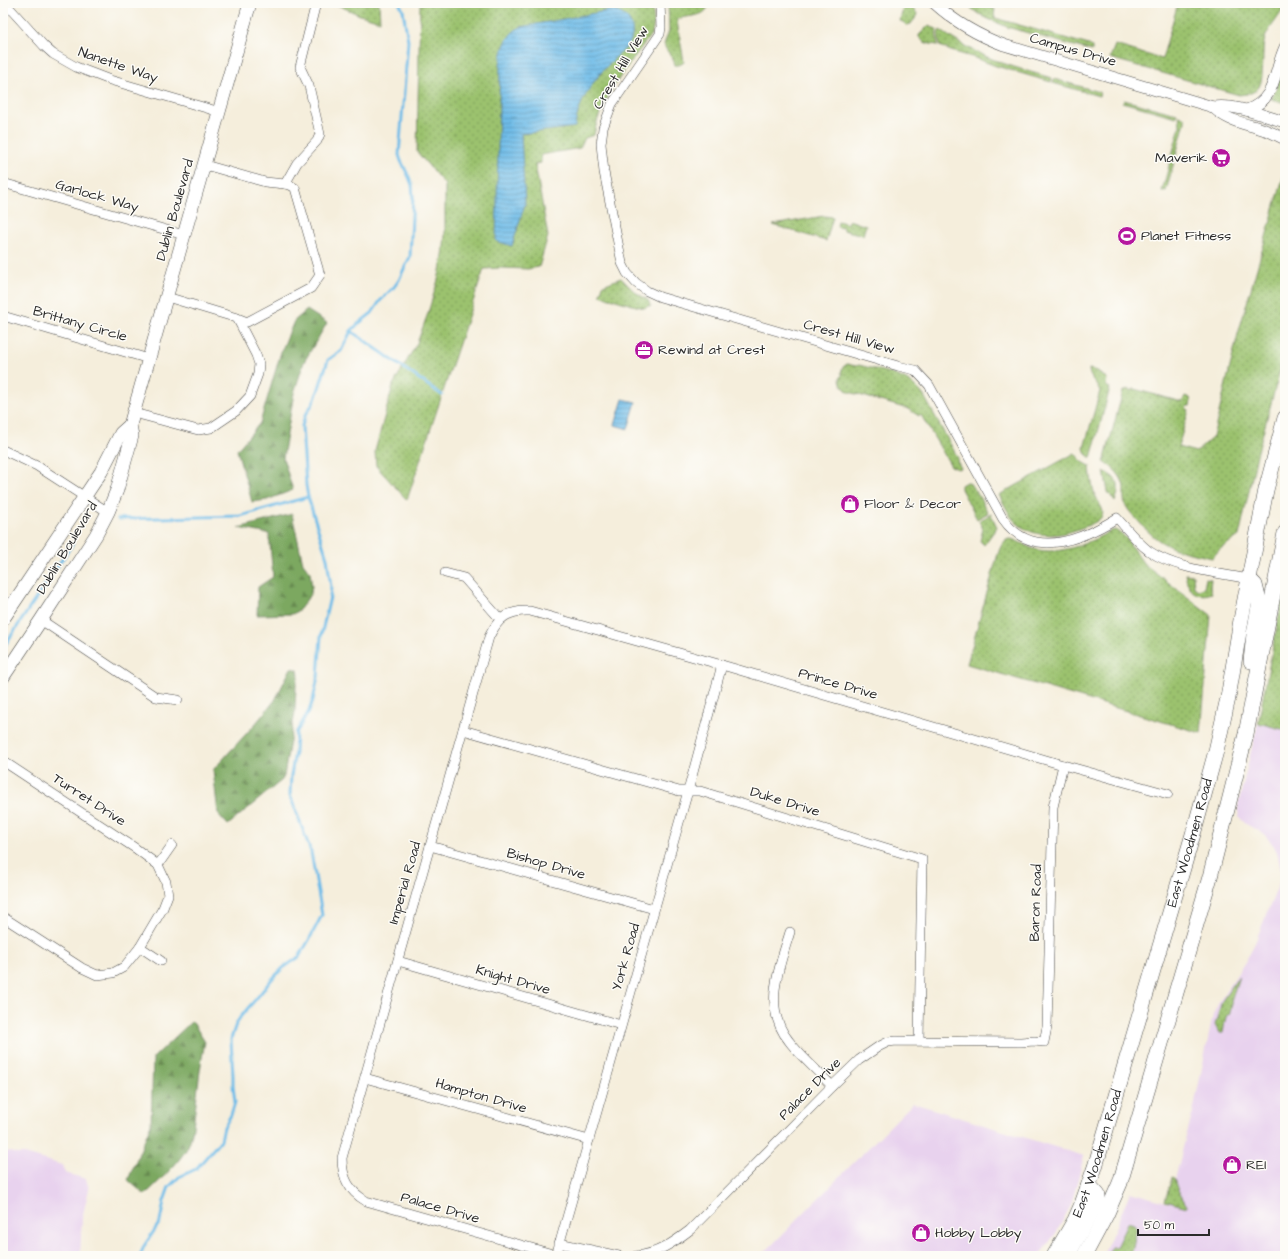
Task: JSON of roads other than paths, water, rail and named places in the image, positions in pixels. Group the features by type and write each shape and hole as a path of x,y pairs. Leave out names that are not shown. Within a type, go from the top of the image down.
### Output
{"highway":[{"name":"East Woodmen Road","path":"1054,1256 1074,1220 1095,1167 1196,824 1229,693 1266,490 1285,418"},
{"name":"East Woodmen Road","path":"1084,1256 1100,1228 1116,1193 1210,877 1246,734 1285,533"},
{"path":"1249,579 1255,585 1258,597 1251,667 1255,689"},
{"path":"1089,1185 1105,1186 1113,1181 1124,1168"},
{"path":"1067,1256 1098,1200 1098,1195 1089,1185"},
{"path":"1090,1256 1100,1228"}],"main road":[{"name":"Dublin Boulevard","path":"3,677 96,535 117,490 132,436 132,419 250,3"},
{"name":"Dublin Boulevard","path":"3,619 7,605 101,472 121,433 132,419"}],"street":[{"name":"Nanette Way","path":"5,3 44,46 53,54 76,67 110,80 220,112"},
{"path":"285,184 297,163 317,141 320,134 309,86 300,67 316,3"},
{"name":"Crest Hill View","path":"660,3 660,34 612,104 605,120 602,136 603,168 620,258 627,273 636,283 646,291 660,297 916,370 929,385 1003,519 1012,529 1022,536 1042,543 1066,542 1091,533 1117,518 1149,551 1172,563 1249,579"},
{"name":"Campus Drive","path":"934,3 964,26 998,43 1212,106 1228,106 1247,110 1285,122"},
{"path":"1247,110 1258,105 1268,95 1285,47"},
{"name":"Campus Drive","path":"1212,106 1219,113 1230,120 1264,130 1285,139"},
{"path":"167,297 247,322 311,288 320,275 295,188 290,185 265,182 205,165"},
{"name":"Garlock Way","path":"3,183 184,235"},
{"name":"Brittany Circle","path":"3,316 149,359"},
{"path":"132,419 198,430 211,428 236,411 250,396 258,374 259,364 256,354 237,318"},
{"path":"3,450 37,466 108,512"},
{"path":"445,573 464,578 500,619"},
{"name":"Prince Drive","path":"500,619 511,613 530,611 1168,794"},
{"name":"Imperial Road","path":"342,1158 464,730 488,637 500,619"},
{"path":"41,620 156,697 178,700"},
{"name":"York Road","path":"556,1255 688,791 722,665"},
{"name":"Duke Drive","path":"464,730 679,791 700,791 894,849 922,859 919,1040"},
{"name":"Turret Drive","path":"3,761 135,848 158,865 166,882 168,895 163,908 140,947 124,967 113,973 97,974 82,968 3,917"},
{"name":"Baron Road","path":"1044,1042 1046,1027 1053,807 1063,765"},
{"path":"158,865 172,844"},
{"name":"Bishop Drive","path":"430,846 654,909"},
{"path":"790,932 782,957 774,995 774,1008 777,1021 788,1041 832,1086"},
{"path":"140,947 161,961"},
{"name":"Knight Drive","path":"398,961 621,1025"},
{"name":"Palace Drive","path":"636,1256 646,1255 660,1250 673,1243 690,1230 832,1086 859,1060 878,1047 892,1042 919,1040 954,1042 1044,1042"},
{"name":"Hampton Drive","path":"365,1078 589,1140"},
{"name":"Palace Drive","path":"342,1158 344,1177 357,1196 366,1201 556,1255"},
{"path":"559,1243 619,1256"}],"water":[{"path":"611,10 622,14 630,22 632,27 632,38 626,48 605,68 593,83 583,99 575,127 521,134 525,204 512,246 496,241 500,64 506,42 512,33 521,27"},
{"path":"623,399 636,402 628,429 615,425"}],"waterway":[{"path":"140,1256 144,1246 160,1222 164,1201 169,1187 179,1177 196,1169 221,1140 224,1127 231,1115 235,1102 231,1039 236,1024 272,979 283,968 299,957 322,915 311,852 290,795 296,733 309,711 313,700 318,677 321,636 331,587 327,558 308,497 302,426 305,416 318,391 328,360 341,351 351,331 372,313 380,301 394,287 410,257 413,197 412,185 399,155 408,41 403,10 399,3"},
{"path":"351,331 442,395"},
{"path":"118,519 240,516 308,497"},
{"path":"3,648 73,543"}],"place":[{"name":"Maverik","path":"1221,158"},
{"name":"Planet Fitness","path":"1127,236"},
{"name":"Rewind at Crest","path":"644,350"},
{"name":"Floor & Decor","path":"850,504"},
{"name":"REI","path":"1232,1165"},
{"name":"Hobby Lobby","path":"921,1233"}]}
